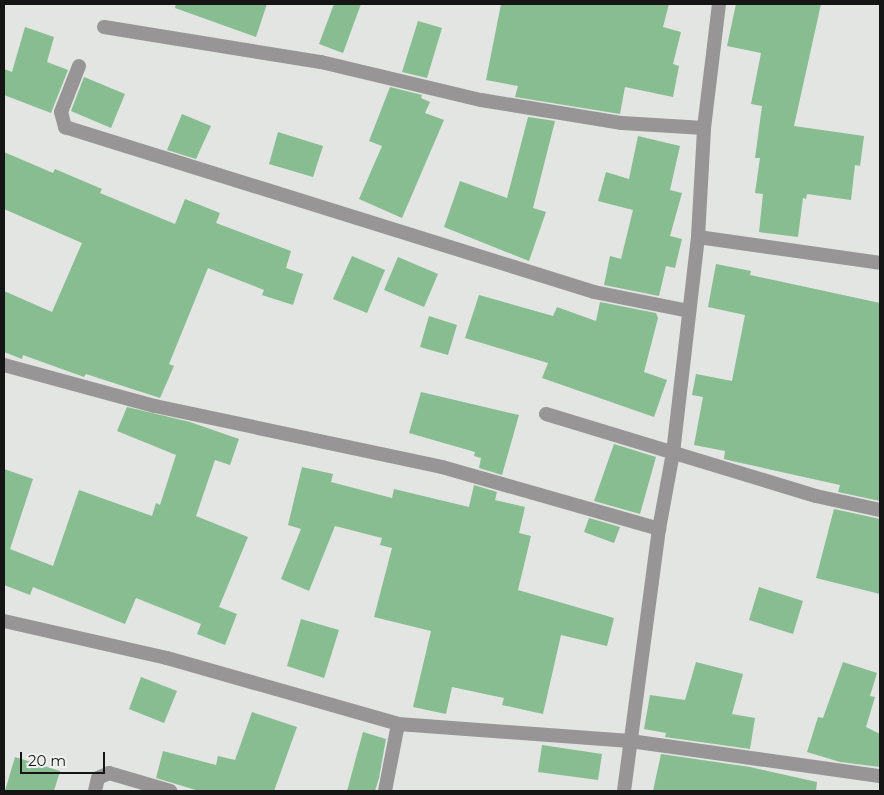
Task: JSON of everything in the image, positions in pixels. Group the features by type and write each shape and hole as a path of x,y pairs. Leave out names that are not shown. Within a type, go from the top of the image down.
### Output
{"street":[{"path":"624,791 659,529 673,454 698,237 704,128 719,4"},
{"path":"104,27 321,62 491,102 622,123 704,128"},
{"path":"78,66 61,112 66,127 594,292 689,312"},
{"path":"698,237 880,263"},
{"path":"4,365 155,406 442,467 659,529"},
{"path":"546,414 825,499 880,510"},
{"path":"4,621 167,658 398,724 630,740 880,776"},
{"path":"385,791 398,724"},
{"path":"95,791 98,778 109,773 170,791"}],"building":[{"path":"176,4 267,4 256,37 175,8"},
{"path":"334,4 361,4 343,53 319,44"},
{"path":"501,4 669,4 663,27 681,32 673,64 679,66 673,97 625,87 620,114 515,97 518,86 486,80"},
{"path":"736,4 821,4 794,126 864,136 860,166 855,165 851,200 807,194 806,199 803,198 798,237 759,232 763,194 755,193 760,158 755,158 762,106 751,104 761,53 727,46"},
{"path":"418,21 442,28 427,78 402,72"},
{"path":"25,27 54,37 47,62 68,70 51,113 4,95 4,69 12,72"},
{"path":"84,77 125,94 111,128 71,111"},
{"path":"390,87 422,95 421,98 430,102 425,113 444,120 402,218 359,199 382,146 369,141"},
{"path":"182,114 211,126 196,159 167,150"},
{"path":"528,117 555,121 533,208 546,212 529,261 444,227 460,181 507,198"},
{"path":"278,132 323,146 313,177 269,164"},
{"path":"638,136 680,146 670,190 682,193 670,236 682,239 675,268 666,266 659,296 604,285 610,256 621,259 633,210 598,201 606,172 629,179"},
{"path":"4,152 53,173 55,169 102,189 100,193 175,224 185,199 220,213 216,223 291,251 286,268 303,274 293,305 262,295 264,290 208,268 169,364 174,366 160,398 86,374 84,377 23,355 22,359 4,352 4,291 52,312 82,243 4,209"},
{"path":"352,256 385,270 367,313 333,299"},
{"path":"398,257 438,274 424,307 384,290"},
{"path":"716,264 751,271 750,275 880,303 880,501 838,492 840,485 724,459 725,451 694,445 703,397 692,395 696,374 732,381 745,315 708,307"},
{"path":"479,295 553,316 557,307 596,321 600,302 656,313 658,318 644,372 667,380 654,417 542,378 548,363 465,338"},
{"path":"429,316 457,325 448,355 420,347"},
{"path":"421,392 519,415 502,475 479,468 481,458 474,456 475,452 409,433"},
{"path":"127,407 190,422 239,439 230,465 215,460 196,516 248,537 219,607 237,614 225,645 197,634 201,624 136,598 125,624 33,587 30,595 4,585 4,469 33,479 10,549 53,566 79,490 152,516 156,503 160,505 176,455 117,431"},
{"path":"614,444 656,457 640,514 594,501"},
{"path":"302,467 333,474 331,482 392,498 394,489 469,507 474,485 497,492 495,500 525,507 519,533 531,536 518,590 614,618 607,646 561,635 543,714 502,705 504,698 452,687 446,714 413,707 431,631 374,617 392,548 380,545 382,538 335,526 309,591 281,579 301,529 288,525"},
{"path":"834,509 880,519 880,594 816,578"},
{"path":"589,518 620,527 614,543 584,532"},
{"path":"759,587 803,601 793,634 749,620"},
{"path":"301,619 339,630 324,678 287,666"},
{"path":"696,662 743,674 732,714 755,718 750,749 665,737 666,733 644,729 650,695 685,700"},
{"path":"843,662 877,673 870,696 875,697 866,727 880,734 880,767 840,762 807,752 818,717 823,718"},
{"path":"141,677 177,691 164,723 129,709"},
{"path":"252,712 297,727 274,791 199,791 156,778 163,751 216,765 218,756 235,760"},
{"path":"363,732 386,739 379,778 375,791 347,791"},
{"path":"542,745 602,754 598,780 538,772"},
{"path":"661,754 750,767 817,782 816,791 653,791"},
{"path":"15,757 60,771 54,791 5,791"}]}
